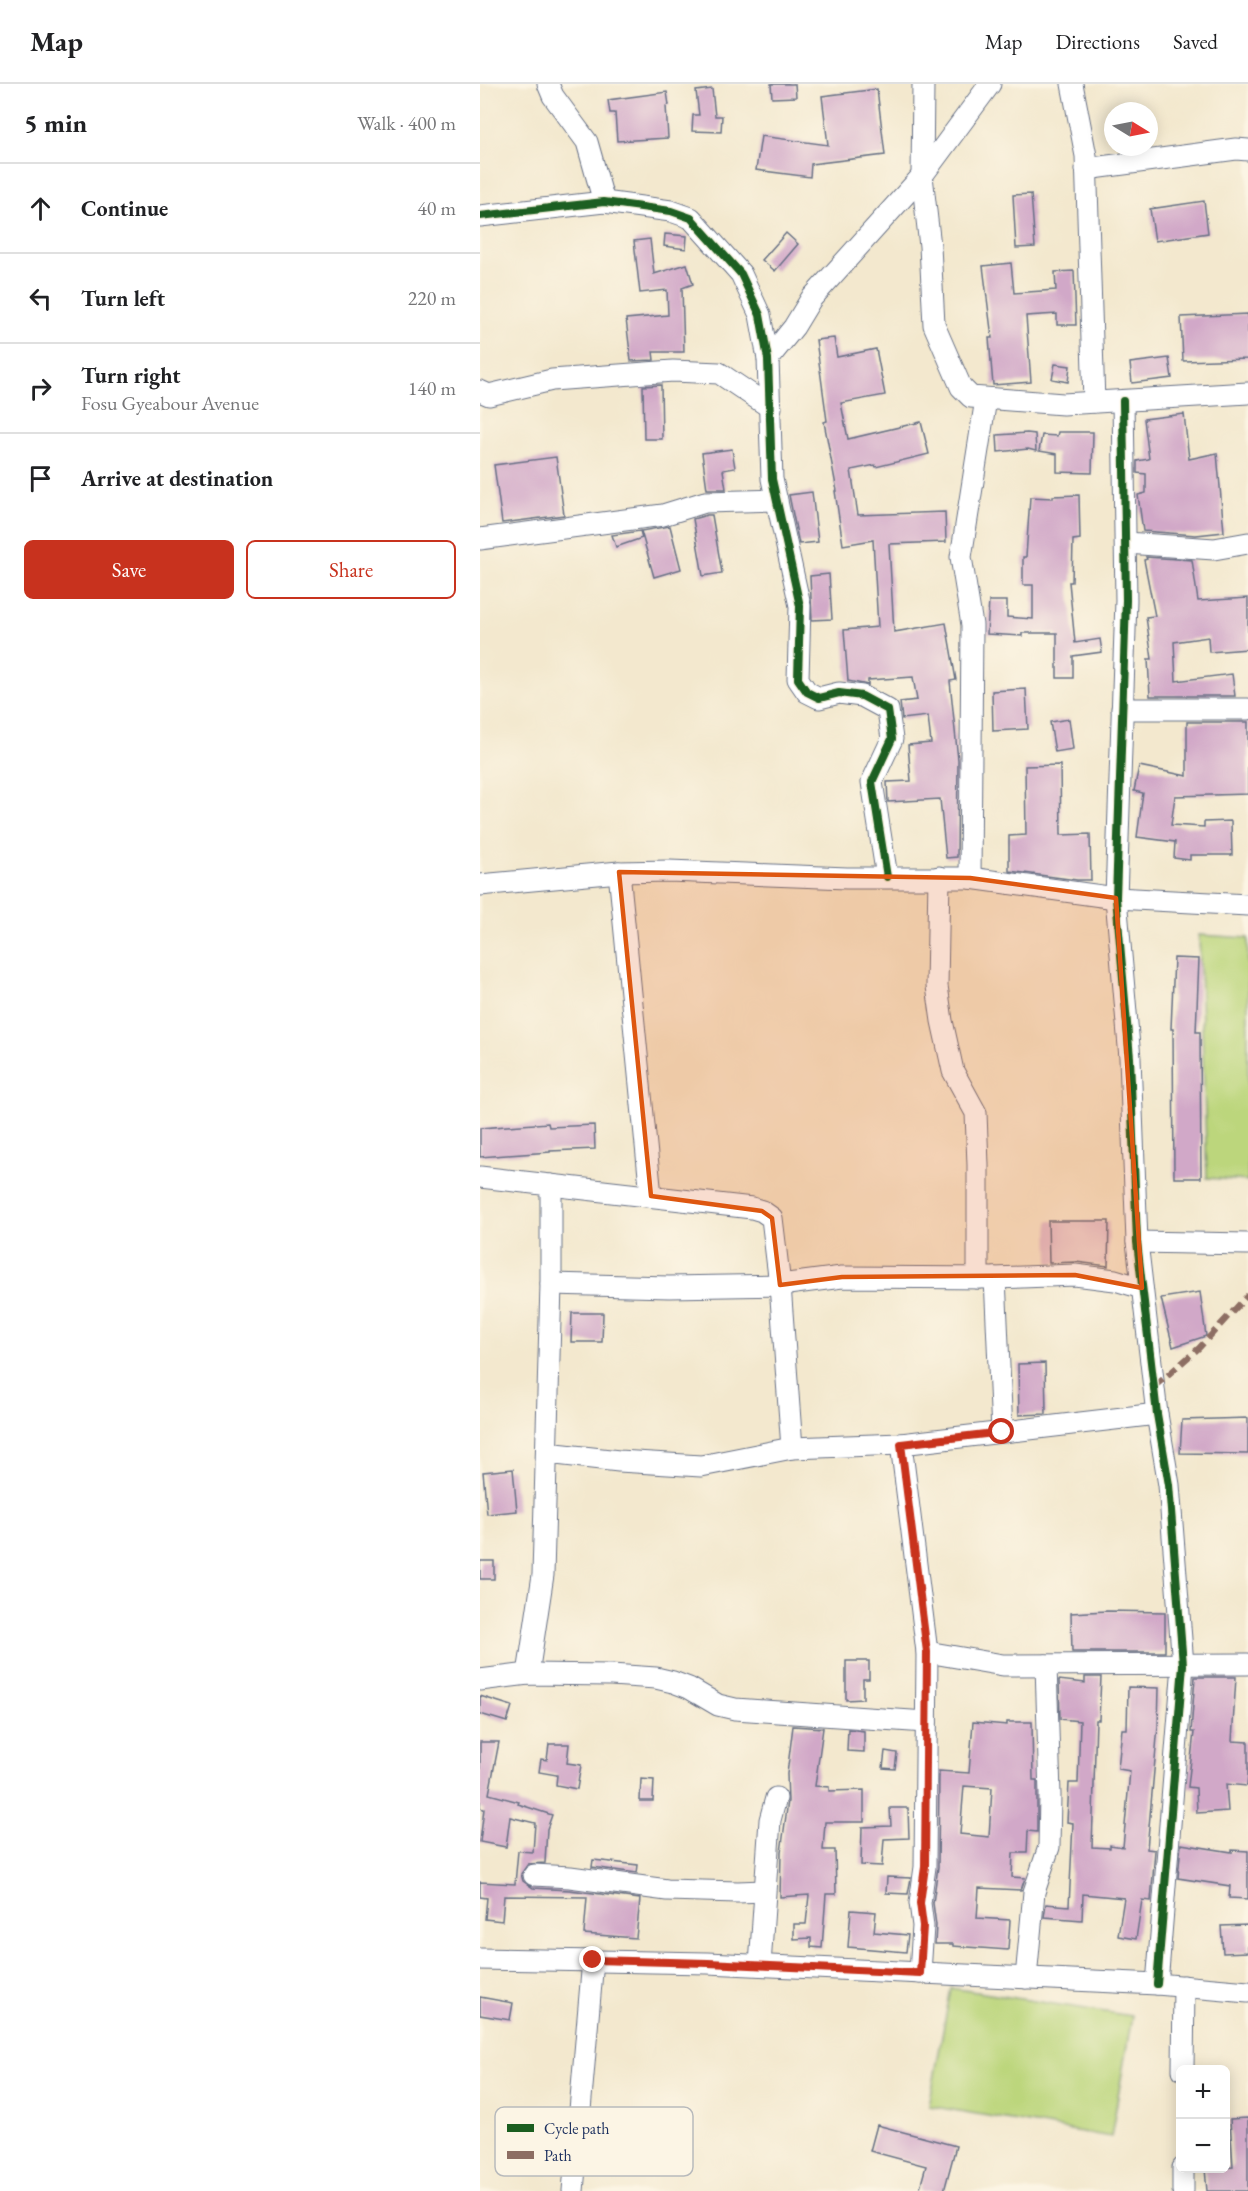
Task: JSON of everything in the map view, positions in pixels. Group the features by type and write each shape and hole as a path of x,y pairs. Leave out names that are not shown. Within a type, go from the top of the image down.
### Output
{"street":[{"path":"548,84 553,96 587,142 604,202"},
{"path":"923,84 922,176 930,246 934,325 961,387 971,397 1063,404 1248,393"},
{"path":"768,359 794,327 811,299 922,176 990,84"},
{"path":"1072,84 1086,156 1094,402"},
{"path":"1086,169 1236,149 1248,150"},
{"path":"480,216 604,202 671,211 691,218 741,274 760,315 768,359 772,479 800,606 798,679 807,692 819,698 839,693 862,696 888,710 892,739 872,782 887,877"},
{"path":"760,315 794,327"},
{"path":"480,391 489,395 552,380 673,371 720,373 771,408"},
{"path":"970,878 972,625 961,557 986,399"},
{"path":"1124,401 1126,600 1116,898 1130,1058 1137,1242 1157,1414 1169,1485 1183,1665 1157,1984"},
{"path":"480,540 663,515 705,502 777,500"},
{"path":"1126,543 1214,549 1248,543"},
{"path":"1122,709 1248,709"},
{"path":"619,872 651,1196"},
{"path":"480,885 619,872 847,878 939,877 970,878 1116,898 1248,905"},
{"path":"939,877 937,986 953,1071 976,1113 987,1278 1002,1432"},
{"path":"480,1177 762,1211 772,1218 780,1285 792,1448"},
{"path":"528,1674 543,1575 551,1284 551,1185"},
{"path":"1137,1242 1248,1244"},
{"path":"551,1284 669,1287 780,1285 842,1277 987,1278 1075,1275 1115,1280 1142,1288"},
{"path":"546,1453 619,1461 701,1466 792,1448 901,1444 1157,1414"},
{"path":"901,1444 927,1652 925,1867 920,1903 923,1926 920,1973"},
{"path":"927,1652 1004,1665 1248,1664"},
{"path":"1026,1978 1034,1892 1049,1847 1050,1795 1046,1665"},
{"path":"480,1680 528,1674 656,1678 674,1682 718,1705 735,1709 926,1722"},
{"path":"760,1965 770,1820 776,1798"},
{"path":"534,1875 570,1877 667,1890 738,1892 764,1890"},
{"path":"480,1959 760,1965 1157,1984 1248,1992"},
{"path":"580,2107 593,1960"},
{"path":"1183,2065 1184,1986"},
{"path":"1183,2173 1183,2191"},
{"path":"573,2191 574,2176"}],"highlighted area":[{"path":"619,872 970,878 1116,898 1142,1288 1075,1275 842,1277 780,1285 772,1218 762,1211 651,1196"}],"green space":[{"path":"1199,935 1248,938 1248,1181 1207,1178"},
{"path":"951,1988 1132,2016 1111,2137 929,2106"}],"building":[{"path":"771,84 795,84 796,97 772,98"},
{"path":"712,89 715,116 722,116 721,132 692,131 693,115 699,115 696,91"},
{"path":"877,89 885,155 811,164 810,177 756,170 761,136 828,145 822,96"},
{"path":"667,92 668,138 617,141 615,113 610,113 608,100"},
{"path":"1031,194 1035,247 1016,248 1013,195"},
{"path":"1204,201 1208,233 1155,241 1150,209"},
{"path":"786,233 798,244 775,271 762,260"},
{"path":"665,234 687,236 686,249 664,246"},
{"path":"650,239 654,274 687,264 693,284 682,288 684,352 653,352 654,360 631,361 626,319 668,315 667,290 640,293 634,241"},
{"path":"1011,263 1014,293 1056,290 1055,272 1074,271 1076,325 1057,325 1057,314 1026,316 1031,382 993,385 989,338 992,338 983,266"},
{"path":"1248,314 1248,359 1183,361 1181,317"},
{"path":"834,338 837,357 876,349 885,395 841,403 848,439 921,422 929,454 876,467 875,465 851,470 858,515 945,512 946,542 889,544 894,632 946,623 956,680 950,681 958,760 957,857 946,858 940,799 888,802 887,782 911,781 908,745 931,743 928,716 902,719 900,702 917,700 913,677 868,680 868,685 848,681 844,630 878,627 873,540 843,545 835,491 837,491 824,422 827,421 816,340"},
{"path":"1169,358 1172,378 1132,383 1130,363"},
{"path":"1055,364 1070,366 1068,382 1052,379"},
{"path":"661,385 662,439 644,439 643,386"},
{"path":"1184,414 1189,459 1217,453 1224,532 1196,535 1143,531 1138,495 1146,493 1146,474 1137,473 1137,461 1149,459 1144,419"},
{"path":"1058,432 1093,432 1092,473 1057,472 1057,454 1039,451 1042,435 1057,436"},
{"path":"1035,434 1036,451 1028,449 998,452 997,435"},
{"path":"732,449 735,468 723,470 726,489 707,489 702,453"},
{"path":"556,457 564,515 502,523 494,465"},
{"path":"812,492 818,542 799,544 789,495"},
{"path":"1079,495 1080,539 1073,540 1072,582 1069,582 1075,643 1100,639 1102,652 1073,656 1073,678 1057,678 1057,633 1022,633 1022,636 987,634 989,601 1007,601 1007,617 1033,619 1033,585 1023,585 1023,557 1026,557 1030,497 1053,498 1053,496"},
{"path":"712,515 722,573 703,576 693,519"},
{"path":"670,526 681,569 654,577 641,531"},
{"path":"640,531 642,538 616,547 612,535"},
{"path":"1146,557 1192,560 1198,601 1248,598 1248,649 1209,652 1208,637 1174,642 1176,681 1232,674 1235,696 1150,696 1148,659 1152,659 1146,617 1155,616 1144,560 1147,559"},
{"path":"829,574 832,619 812,620 810,576"},
{"path":"1026,689 1028,729 993,731 992,691"},
{"path":"1069,719 1073,749 1055,752 1050,722"},
{"path":"1187,722 1248,722 1248,794 1175,796 1171,825 1204,827 1204,822 1231,821 1232,855 1190,855 1190,860 1174,858 1175,842 1137,837 1143,793 1134,791 1139,766 1187,776"},
{"path":"1060,765 1061,835 1090,834 1091,880 1009,871 1009,836 1026,835 1025,766"},
{"path":"1174,958 1199,959 1196,1032 1200,1032 1201,1178 1174,1178 1173,1029 1171,1029"},
{"path":"548,1123 549,1127 594,1125 595,1149 480,1157 480,1128"},
{"path":"1048,1221 1109,1221 1108,1266 1076,1262 1049,1263"},
{"path":"1200,1292 1206,1336 1173,1347 1161,1298"},
{"path":"572,1313 603,1313 602,1342 571,1342"},
{"path":"1045,1363 1046,1414 1019,1415 1018,1364"},
{"path":"1248,1418 1248,1454 1180,1453 1182,1420"},
{"path":"513,1469 517,1511 487,1514 483,1472"},
{"path":"480,1561 494,1561 494,1579 480,1579"},
{"path":"1165,1612 1165,1652 1072,1652 1071,1613"},
{"path":"846,1661 869,1661 869,1679 863,1679 863,1699 846,1700"},
{"path":"1085,1677 1101,1677 1099,1720 1096,1720 1092,1847 1110,1848 1110,1845 1123,1847 1130,1771 1118,1769 1122,1729 1127,1729 1128,1687 1159,1688 1158,1726 1147,1849 1155,1850 1151,1901 1142,1900 1136,1939 1118,1936 1124,1898 1083,1894 1082,1920 1044,1917 1046,1904 1069,1906 1073,1823 1067,1822 1069,1783 1078,1783 1080,1721 1060,1719 1059,1680 1085,1683"},
{"path":"1195,1677 1236,1677 1232,1741 1248,1742 1248,1776 1247,1786 1226,1784 1228,1811 1197,1813 1196,1788 1188,1787 1194,1732 1191,1732"},
{"path":"480,1696 512,1706 507,1722 480,1714"},
{"path":"973,1722 1007,1725 1007,1722 1032,1722 1033,1780 1037,1780 1037,1832 1028,1831 1027,1853 1013,1853 1012,1877 1025,1878 1021,1890 979,1888 977,1918 1010,1920 1008,1950 935,1944 936,1925 933,1903 938,1867 939,1771 969,1773","holes":["964,1786 992,1788 989,1837 960,1834"]},
{"path":"793,1726 823,1728 815,1786 829,1787 829,1791 864,1790 864,1822 825,1822 823,1850 835,1850 836,1894 826,1894 822,1948 811,1947 811,1938 794,1939 794,1924 806,1924 809,1895 780,1897 781,1852 788,1801 787,1774"},
{"path":"848,1729 864,1731 864,1752 847,1751"},
{"path":"480,1742 499,1742 489,1794 519,1802 518,1804 552,1815 547,1829 545,1863 528,1864 521,1874 523,1881 533,1888 640,1899 636,1938 584,1934 587,1897 504,1896 502,1921 485,1919 487,1898 480,1897 480,1882 515,1884 518,1851 533,1852 535,1823 510,1817 506,1847 480,1842 484,1809 480,1808"},
{"path":"549,1744 569,1744 567,1763 581,1765 577,1789 556,1785 557,1775 539,1772 541,1759 547,1760"},
{"path":"885,1751 897,1753 895,1769 883,1768"},
{"path":"641,1779 654,1780 653,1801 640,1801"},
{"path":"890,1808 908,1808 909,1838 884,1839 882,1866 861,1865 862,1827 891,1826"},
{"path":"1181,1844 1232,1852 1232,1850 1248,1851 1248,1899 1229,1898 1230,1886 1178,1878"},
{"path":"593,1860 638,1865 637,1873 592,1867"},
{"path":"887,1877 911,1878 908,1894 886,1893"},
{"path":"851,1910 876,1912 874,1932 908,1935 906,1952 848,1947"},
{"path":"1248,1925 1248,1952 1223,1953 1221,1926"},
{"path":"480,1997 513,2003 510,2020 480,2015"},
{"path":"1248,2118 1248,2191 1207,2191 1205,2173 1230,2173 1230,2167 1233,2167 1230,2119"},
{"path":"877,2125 956,2146 944,2191 919,2191 926,2166 870,2151"}],"marked path":[{"path":"1154,1387 1199,1348 1248,1295"}],"cycle path":[{"path":"480,216 604,202 671,211 691,218 741,274 760,315 768,359 772,479 800,606 798,679 807,692 819,698 839,693 862,696 888,710 892,739 872,782 887,877"},
{"path":"1123,401 1126,600 1116,898 1130,1058 1137,1242 1157,1414 1169,1485 1183,1665 1157,1984"}],"route":[{"path":"593,1960 920,1973 923,1926 920,1903 925,1867 926,1822 927,1652 901,1444 1002,1432"}]}
